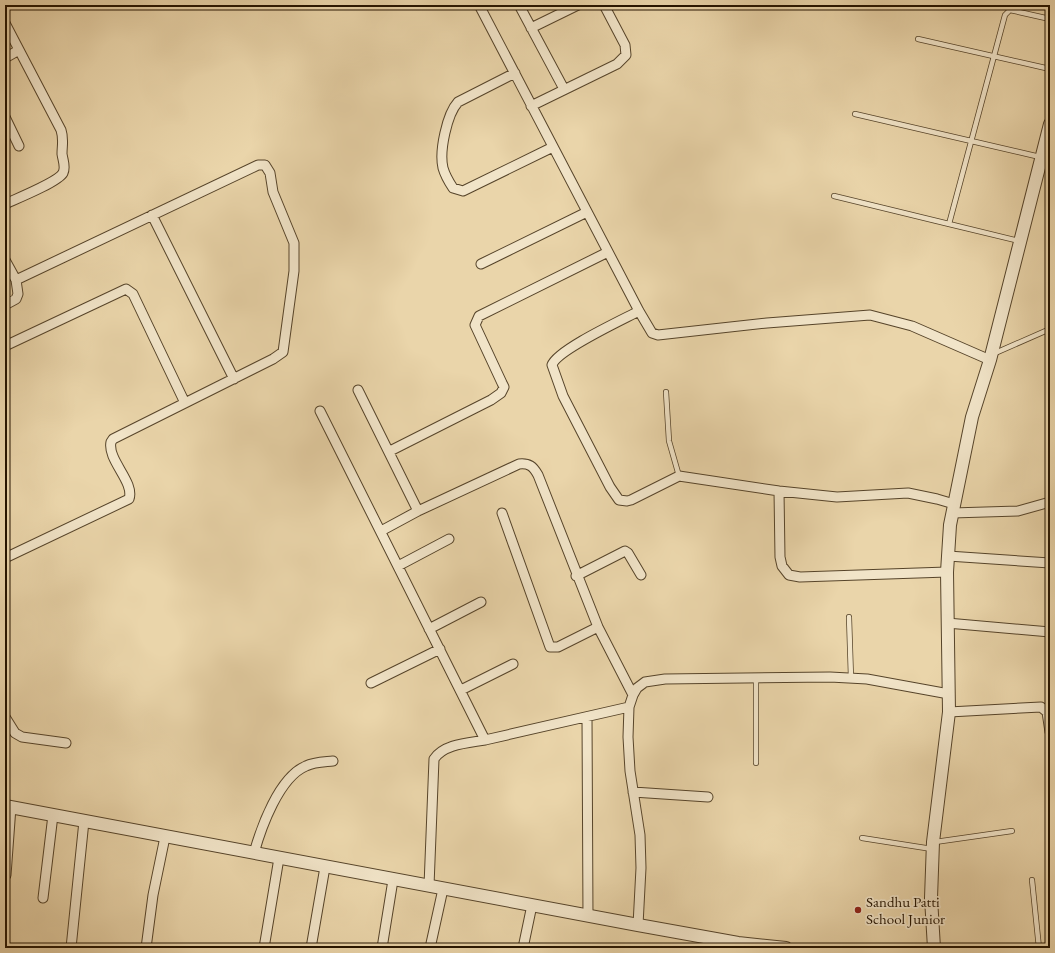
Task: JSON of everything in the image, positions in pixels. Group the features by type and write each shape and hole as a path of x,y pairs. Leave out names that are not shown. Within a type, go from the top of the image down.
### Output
{"street":[{"path":"479,5 649,330 658,334 766,323 870,315 912,326 990,357"},
{"path":"519,5 564,89"},
{"path":"531,28 578,5"},
{"path":"531,106 617,64 626,55 625,44 604,5"},
{"path":"5,23 61,130 63,137 62,153 65,167 64,172 56,180 5,204"},
{"path":"5,58 19,50"},
{"path":"515,73 458,102 452,108 442,149 443,168 448,182 453,188 463,191 553,147"},
{"path":"5,116 20,146"},
{"path":"934,948 931,898 933,846 949,694 947,572 950,525 972,418 990,357 1041,158 1048,140 1050,124"},
{"path":"5,558 129,499 130,490 111,451 111,442 114,439 280,355 285,347 295,254 290,232 273,192 268,168 265,165 258,165 16,280"},
{"path":"481,264 587,212"},
{"path":"152,215 234,379"},
{"path":"390,452 491,400 501,393 504,387 475,325 479,316 608,252"},
{"path":"5,260 16,280 18,294 16,299 5,305"},
{"path":"5,346 126,289 133,294 185,403"},
{"path":"638,311 561,355 553,363 554,373 564,396 616,498 627,502 679,476 779,491 837,497 908,493 937,499 953,509 1018,511 1050,502"},
{"path":"358,390 418,511"},
{"path":"320,411 485,740"},
{"path":"381,531 418,511 519,464 526,463 531,465 538,475 576,576 598,627 632,695"},
{"path":"779,491 780,557 782,566 789,575 800,577 947,572"},
{"path":"502,513 550,646 558,647 598,627"},
{"path":"398,566 449,538"},
{"path":"576,576 625,551 628,553 641,575"},
{"path":"948,556 1050,563"},
{"path":"430,629 481,602"},
{"path":"947,623 1050,632"},
{"path":"371,683 440,649"},
{"path":"461,690 513,664"},
{"path":"638,925 641,868 640,835 633,792 628,737 629,707 632,695 645,682 653,680 800,676 851,678 867,679 949,694"},
{"path":"428,886 434,759 438,753 450,747 629,707"},
{"path":"948,712 1041,707 1047,712 1050,732"},
{"path":"5,717 15,733 22,738 66,743"},
{"path":"587,717 588,916"},
{"path":"254,853 267,814 280,791 294,773 307,765 333,761"},
{"path":"633,792 708,797"},
{"path":"6,875 8,807 638,925 737,945 786,948"},
{"path":"43,898 53,815"},
{"path":"71,948 84,821"},
{"path":"146,948 153,895 165,836"},
{"path":"264,948 279,858"},
{"path":"311,948 325,867"},
{"path":"382,948 393,880"},
{"path":"430,948 442,889"},
{"path":"523,948 532,905"}],"lane":[{"path":"949,224 970,141 1007,11 1015,10 1050,19"},
{"path":"918,40 1050,69"},
{"path":"855,114 1041,158"},
{"path":"834,196 1020,241"},
{"path":"990,357 1050,329"},
{"path":"666,392 669,441 679,476"},
{"path":"849,617 851,678"},
{"path":"756,677 756,763"},
{"path":"862,838 933,846 1012,831"},
{"path":"1032,880 1039,948"}],"place":[{"name":"Sandhu Patti School Junior","path":"858,910"}]}
